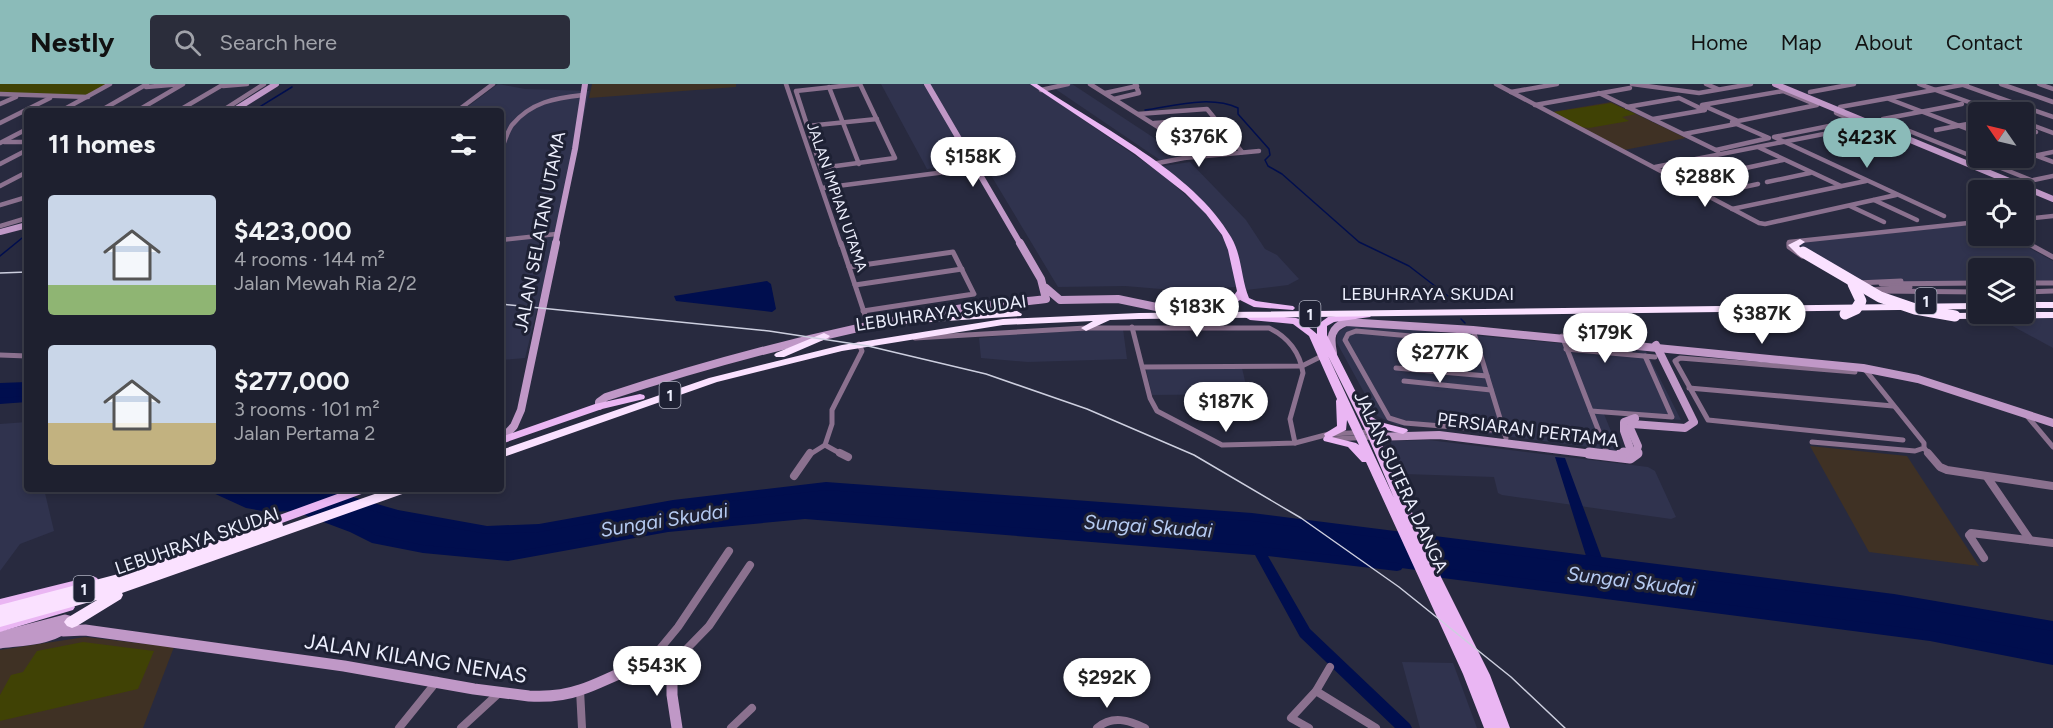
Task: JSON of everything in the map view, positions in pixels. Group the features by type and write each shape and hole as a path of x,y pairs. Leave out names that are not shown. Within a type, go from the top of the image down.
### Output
{"highway":[{"path":"1504,313 1618,318 1830,316 1851,312 1860,305 1861,296 1858,291 1840,274 1800,249 1874,293 1915,309 1955,316 2053,315"},
{"name":"LEBUHRAYA SKUDAI","path":"504,445 640,397 780,354 848,339 1027,314 1874,293 1968,300"},
{"path":"2034,300 2053,300"},
{"path":"2034,305 2053,305"},
{"name":"LEBUHRAYA SKUDAI","path":"504,453 713,380 859,344 1003,322 1229,315 1968,306"},
{"path":"901,321 1027,314"},
{"path":"1086,328 1112,317"},
{"path":"780,354 824,336"},
{"name":"LEBUHRAYA SKUDAI","path":"0,621 99,595 143,580 266,530 372,492"},
{"name":"LEBUHRAYA SKUDAI","path":"0,611 66,594 243,536 393,492"},
{"path":"73,627 143,580"}],"main road":[{"path":"1036,86 1052,87"},
{"path":"1036,86 1152,164 1182,186 1204,207 1227,236 1245,300 1250,303 1290,308"},
{"path":"1052,87 1047,91 1053,99"},
{"path":"1198,309 1228,305 1239,298 1241,292"},
{"name":"JALAN SUTERA DANGA","path":"1392,313 1338,318 1326,322 1321,329 1363,416 1366,435 1381,481 1409,530"},
{"name":"JALAN SUTERA DANGA","path":"1229,315 1296,321 1313,335 1341,395 1366,435 1430,577 1491,728"},
{"path":"1326,437 1342,428 1341,395"},
{"name":"LEBUHRAYA SKUDAI","path":"504,440 599,406 640,397"},
{"path":"1363,416 1376,424 1403,431"},
{"path":"1326,437 1358,448 1381,481"},
{"path":"266,530 356,492"},
{"path":"0,604 168,562"},
{"name":"JALAN SUTERA DANGA","path":"1430,577 1483,675 1503,728"},
{"path":"0,627 45,615 99,595"}],"street":[{"path":"67,108 110,84"},
{"path":"105,108 146,85 182,84"},
{"path":"142,108 182,84"},
{"path":"183,108 223,85 247,84"},
{"path":"227,108 264,84"},
{"path":"238,108 276,84"},
{"path":"246,108 284,84"},
{"path":"460,108 493,84"},
{"name":"JALAN SELATAN UTAMA","path":"518,421 575,149 585,84"},
{"name":"JALAN IMPIAN UTAMA","path":"786,84 863,311 873,326"},
{"path":"860,84 895,156 890,160 821,168 796,91 829,87 860,84"},
{"path":"599,406 599,402 606,397 681,372 824,336 961,309 1043,300 1047,296 1045,287 927,84"},
{"path":"1052,87 1068,84"},
{"path":"1090,84 1204,156"},
{"path":"1496,84 1765,225 1896,195"},
{"path":"1510,92 1557,84"},
{"path":"1534,105 1631,86 1699,93 1720,87 1751,84"},
{"path":"1775,84 1842,109 2053,198"},
{"path":"1831,84 1838,87"},
{"path":"1810,92 1854,84"},
{"path":"1918,84 1968,102"},
{"path":"1944,216 1774,138 1854,120 1836,113 1842,109 1963,84 2053,117"},
{"path":"2001,84 2053,102"},
{"path":"2039,84 2053,87"},
{"path":"1105,93 1136,85 1139,93 1114,99"},
{"path":"1708,85 1720,87 1741,98"},
{"path":"829,87 859,164"},
{"path":"1716,150 1769,138 1702,105 1784,88 1842,109"},
{"path":"1683,134 1817,105 1784,88"},
{"path":"1599,93 1724,154"},
{"path":"0,94 88,97"},
{"path":"0,104 19,95"},
{"path":"504,144 511,126 537,104 555,98 583,95"},
{"path":"30,108 52,97"},
{"path":"1627,107 1679,98 1736,122"},
{"path":"1888,98 1968,129"},
{"path":"1654,167 1962,104"},
{"path":"1137,114 1205,109 1242,152"},
{"path":"1652,119 1705,110"},
{"path":"0,123 24,111"},
{"path":"807,126 876,118"},
{"path":"1153,123 1215,119"},
{"path":"1882,120 2025,180"},
{"path":"1875,123 2024,180"},
{"path":"1936,130 1968,124"},
{"path":"2034,126 2053,133"},
{"path":"1169,134 1223,129"},
{"path":"1,142 24,130"},
{"path":"1186,145 1232,140"},
{"path":"1,142 24,142"},
{"path":"1757,147 1841,187"},
{"path":"1152,164 1259,151"},
{"path":"0,164 24,152"},
{"path":"2036,155 2053,152"},
{"path":"2036,155 2053,162"},
{"path":"1741,169 1784,160"},
{"path":"821,186 888,180 975,166"},
{"path":"1681,182 1731,171"},
{"path":"1767,182 1811,172"},
{"path":"0,186 24,174"},
{"path":"2032,180 2053,176"},
{"path":"1732,209 1867,181"},
{"path":"1706,195 1758,184"},
{"path":"2034,186 2053,198"},
{"path":"0,205 24,198"},
{"path":"1873,200 1917,220"},
{"path":"1849,206 1884,222"},
{"path":"2034,218 2053,216"},
{"path":"0,226 24,219"},
{"path":"1906,293 1884,298 1798,254 1788,244 1798,240 1967,222"},
{"path":"0,234 24,228"},
{"path":"504,240 556,234"},
{"path":"2032,246 2053,257"},
{"path":"849,267 953,252 974,294 863,311"},
{"path":"855,285 962,269"},
{"path":"1857,284 1901,281 1920,284 1968,283"},
{"path":"2034,283 2053,283"},
{"path":"1874,293 1920,284"},
{"path":"1045,287 1060,300 1118,299 1166,309"},
{"path":"1884,298 1870,289 1956,287 1968,289"},
{"path":"1874,293 1968,291"},
{"path":"2034,292 2053,291"},
{"path":"860,328 866,318"},
{"path":"1334,356 1330,338 1331,331 1336,325 1346,322 1473,330 1652,350 1921,375 2053,417"},
{"path":"888,339 1086,328 1263,326 1274,330 1286,339 1302,366 1290,419 1295,443"},
{"path":"1132,327 1150,398 1160,414 1222,445 1295,443 1326,437 1366,435"},
{"path":"1473,330 1504,435 1405,423 1389,418 1345,340 1348,334 1356,332 1476,342"},
{"path":"1564,341 1608,454"},
{"path":"794,476 802,458 825,445 832,424 832,410 862,351 859,344"},
{"path":"1591,411 1672,417 1652,350"},
{"name":"PERSIARAN PERTAMA","path":"1366,435 1439,435 1608,454 1626,459 1637,453 1638,446 1630,428 1632,424 1685,428 1694,422 1652,350"},
{"path":"0,356 24,356"},
{"path":"1143,366 1302,366 1322,356"},
{"path":"1903,440 1708,420 1675,361 1676,359 1860,368 1918,380 2053,423"},
{"path":"1396,368 1487,376"},
{"path":"1860,368 1924,443 1924,448 1940,467 1954,472 2053,486"},
{"path":"1404,381 1491,390"},
{"path":"1689,388 1893,406"},
{"path":"2027,416 2053,447"},
{"path":"504,438 518,421 529,428 540,427"},
{"name":"PERSIARAN PERTAMA","path":"1366,435 1437,430 1504,435 1572,450"},
{"path":"1812,442 1915,451 1924,448"},
{"path":"825,445 848,456"},
{"path":"1987,477 2030,540"},
{"path":"1984,558 1969,535 1971,533 2053,543"},
{"path":"654,663 659,650 678,627 729,551"},
{"path":"677,728 672,695 672,664 709,626 750,565"},
{"name":"JALAN KILANG NENAS","path":"51,629 64,620 73,627 437,681 499,693 549,697 580,690 664,660 672,664"},
{"path":"0,637 51,629"},
{"path":"0,643 51,629"},
{"path":"1309,728 1291,718 1316,691 1330,667"},
{"path":"399,728 437,681"},
{"path":"580,690 582,728"},
{"path":"1316,691 1376,728"},
{"path":"461,728 499,693"},
{"path":"731,728 752,708"},
{"path":"1097,728 1101,724 1129,719 1145,728"}],"shaded area":[{"path":"0,84 107,84 88,95 0,93"},
{"path":"498,84 525,89 589,91 577,149 525,358 504,360 504,108 466,108"},
{"path":"592,84 736,84 736,87 589,98"},
{"path":"881,84 1031,84 1162,174 1209,216 1229,247 1236,287 1173,290 1125,286 1058,287 983,162 927,169"},
{"path":"1048,84 1072,84 1186,159 1166,164"},
{"path":"1611,102 1686,138 1624,150 1552,112"},
{"path":"1611,103 1636,114 1622,117 1629,121 1589,128 1581,127 1554,112"},
{"path":"1190,162 1246,220 1265,249 1277,255 1299,279 1288,285 1246,290 1220,221 1157,167"},
{"path":"1968,225 1968,246 2026,246 2053,261 2053,281 2034,281 2034,258 1968,258 1968,282 1862,283 1800,246 1802,242"},
{"path":"2034,318 2053,318 2053,348 2009,324 2034,324"},
{"path":"1359,325 1646,351 1681,420 1604,414 1619,451 1429,426 1397,425 1377,416 1337,343 1337,333 1346,327"},
{"path":"1123,329 1127,359 1028,362 981,358 979,338 1037,332"},
{"path":"1242,368 1248,394 1152,395 1146,369"},
{"path":"24,422 24,492 45,492 54,531 20,544 0,571 0,424"},
{"path":"1429,440 1648,467 1655,471 1676,517 1671,519 1502,495 1498,493 1494,477 1404,474 1390,441"},
{"path":"1810,446 1907,456 1979,566 1869,552"},
{"path":"85,637 174,647 143,728 0,728 0,650"},
{"path":"83,642 154,651 138,689 0,721 0,695 11,675 23,672 37,651"},
{"path":"1402,662 1453,663 1477,728 1420,728"}],"water":[{"path":"767,281 771,284 776,309 772,312 676,301 674,296"},
{"path":"24,385 24,399 0,401 0,386"},
{"name":"Sungai Skudai","path":"1555,457 1565,458 1603,561 1894,599 2053,626 2053,660 1930,636 1276,552 805,515 668,528 508,557 423,549 372,539 354,529 295,507 268,508 246,504 221,492 327,492 398,514 487,530 539,528 673,504 826,486 1252,517 1587,559"}],"waterway":[{"path":"258,108 292,87"},
{"path":"1145,110 1204,102 1216,102 1238,108 1238,114 1269,149 1270,155 1265,160 1268,166 1282,174 1359,242 1409,266 1448,296"},
{"path":"0,256 24,236"},
{"path":"1461,319 1465,323"},
{"path":"0,386 24,385"},
{"path":"0,401 24,399"},
{"name":"Sungai Skudai","path":"322,492 398,514 487,530 539,528 673,504 826,486 1252,517 1894,599 2053,626"},
{"name":"Sungai Skudai","path":"221,492 246,504 268,508 295,507 354,529 372,539 423,549 508,557 668,528 805,515 1259,551"},
{"path":"1257,547 1259,551"},
{"path":"1259,551 1397,567"},
{"path":"1259,551 1305,633 1405,728"},
{"name":"Sungai Skudai","path":"1427,571 1930,636 2053,660"}],"railway":[{"path":"0,273 24,272"},
{"path":"504,304 769,331 868,346 986,374 1087,409 1194,455 1301,518 1399,587 1511,677 1565,728"}]}
